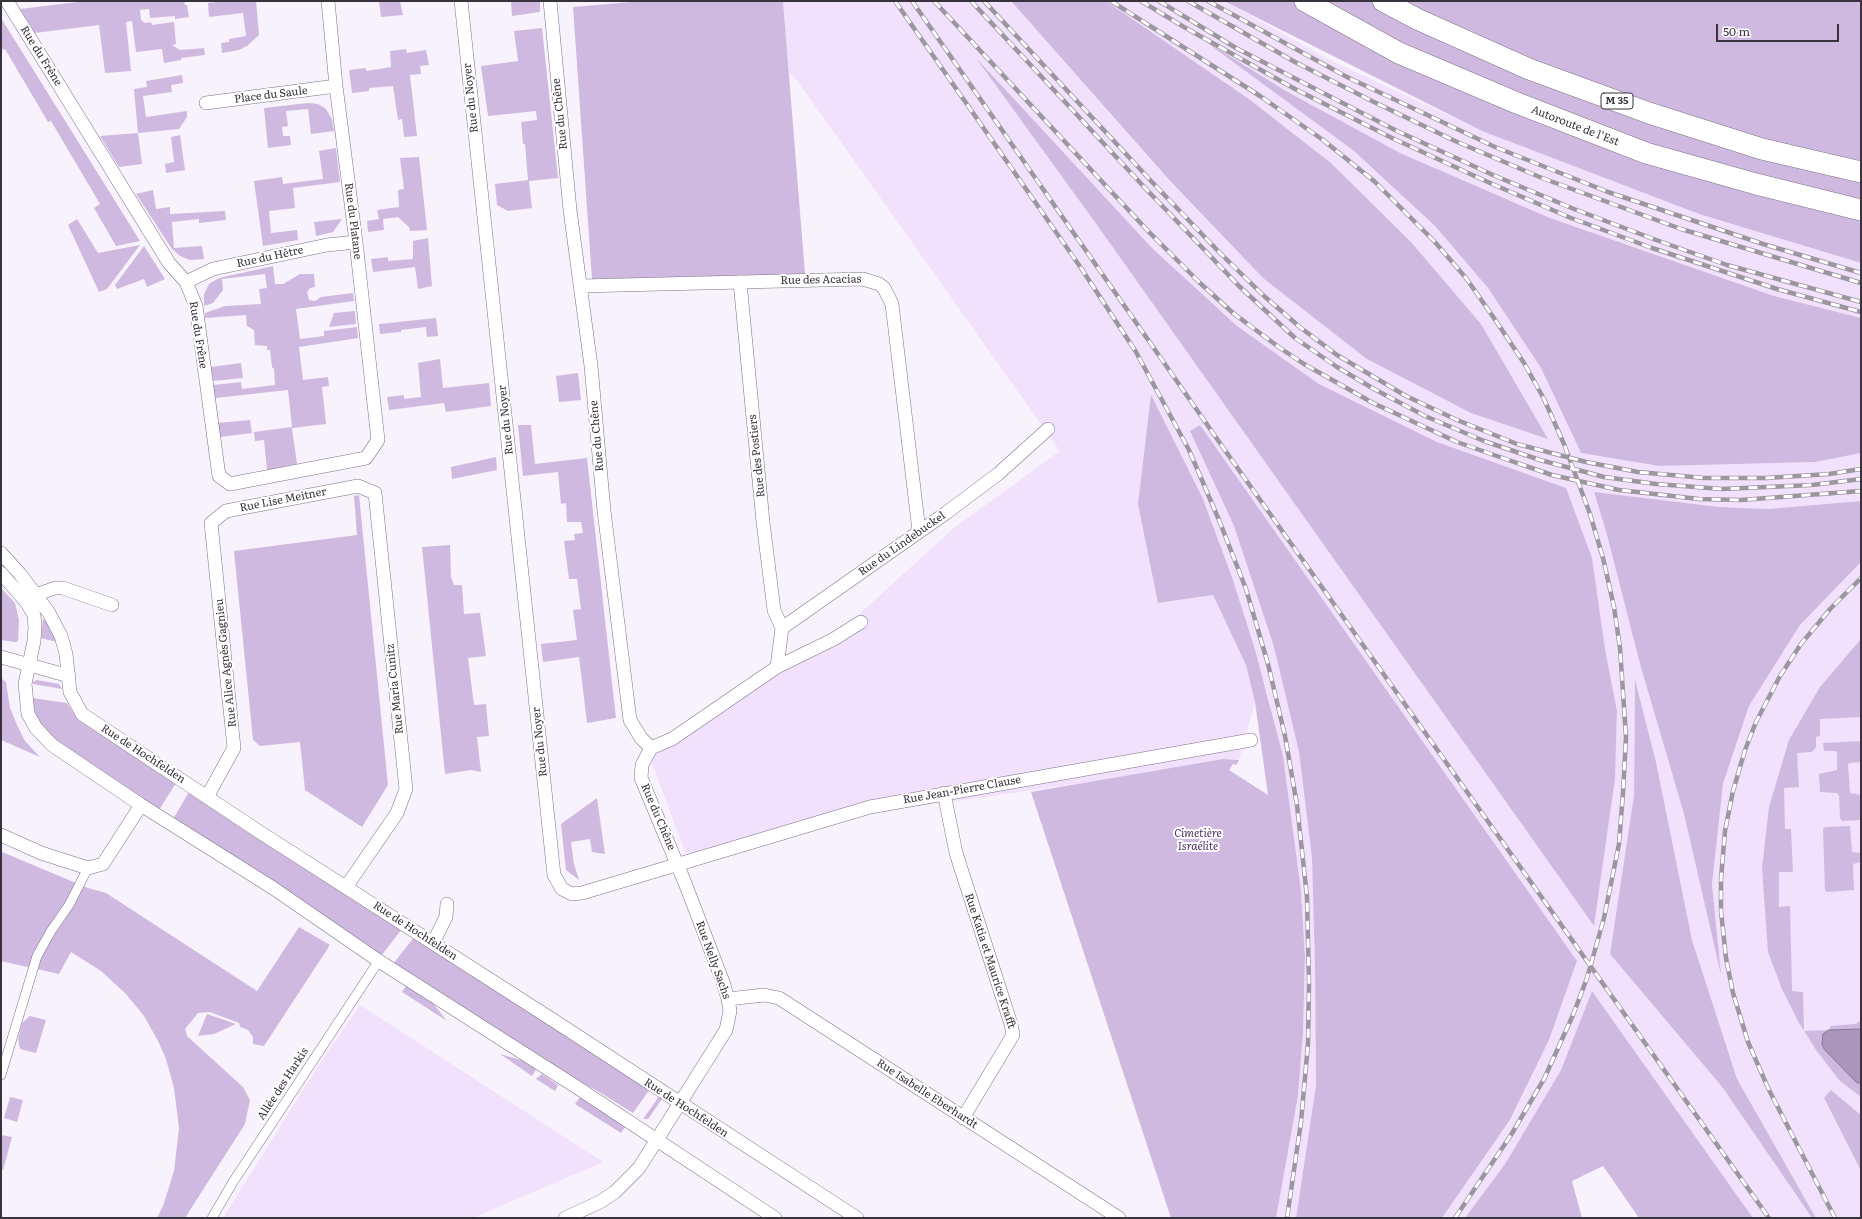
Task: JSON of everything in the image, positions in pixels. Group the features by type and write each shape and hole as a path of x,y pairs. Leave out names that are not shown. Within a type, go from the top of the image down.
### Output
{"highway":[{"name":"Autoroute de l’Est","path":"1305,1 1399,53 1517,103 1639,150 1756,184 1861,210"},
{"name":"M 35","path":"1383,1 1417,19 1529,69 1649,113 1762,148 1861,172"}],"street":[{"name":"Rue du Frêne","path":"7,1 169,263 186,282 196,306 219,476 230,484 366,458 378,440"},
{"name":"Rue du Platane","path":"328,1 336,86 356,242 378,440"},
{"name":"Rue du Noyer","path":"461,1 550,838 556,879 562,890 572,894 582,893 676,859"},
{"name":"Rue du Chêne","path":"550,1 570,210 591,366 604,511 626,697 630,720 641,738 651,748 642,765 641,778 676,859"},
{"name":"Place du Saule","path":"206,103 336,86"},
{"name":"Rue du Hêtre","path":"186,282 213,269 327,245 356,242"},
{"name":"Rue des Acacias","path":"581,286 863,279 872,280 884,288 892,304 919,531"},
{"name":"Rue des Postiers","path":"740,282 774,610 782,628"},
{"name":"Rue du Lindebuckel","path":"782,628 981,487 1048,429"},
{"name":"Rue Lise Meitner","path":"211,523 226,511 358,486"},
{"name":"Rue Maria Cunitz","path":"346,887 397,813 406,789 375,493 358,486"},
{"name":"Rue Alice Agnès Gagnieu","path":"207,797 234,748 211,523"},
{"path":"1,553 20,574 32,599 35,627 26,688 28,714 36,728 52,745 142,805 273,888 379,961 578,1088 775,1218"},
{"path":"1,573 32,599"},
{"path":"32,599 55,588 63,588 112,605"},
{"name":"Rue de Hochfelden","path":"32,599 49,613 61,636 66,654 70,692 82,714 207,797 857,1218"},
{"path":"651,748 672,739 777,667 834,639 861,622"},
{"path":"777,667 782,628"},
{"path":"1,657 69,676"},
{"name":"Rue Jean-Pierre Clause","path":"676,859 870,807 1251,740"},
{"name":"Rue Katia et Maurice Krafft","path":"944,793 952,838 959,865 1011,1024 1013,1036 963,1118"},
{"path":"1,836 41,853 88,868 103,864 142,805"},
{"name":"Rue Nelly Sachs","path":"565,1218 600,1202 615,1192 639,1168 726,1030 730,1011 728,998 676,859"},
{"path":"1,1075 36,956 69,905 88,868"},
{"path":"433,943 446,917 447,904"},
{"name":"Allée des Harkis","path":"212,1218 233,1182 376,965"},
{"name":"Rue Isabelle Eberhardt","path":"728,998 764,995 779,998 1119,1218"}],"shaded area":[{"path":"783,1 1011,1 1169,181 1263,278 1547,439 1481,324 1411,242 1331,163 1249,99 1106,1 1224,1 1332,61 1482,131 1699,214 1861,263 1861,318 1774,296 1550,218 1400,153 1286,91 1208,43 1354,151 1435,226 1488,288 1541,368 1581,453 1659,466 1815,462 1861,453 1861,501 1768,509 1719,507 1594,493 1607,535 1640,664 1684,814 1720,971 1712,884 1723,785 1749,706 1800,625 1861,562 1861,1115 1831,1090 1824,1099 1861,1171 1861,1218 1816,1218 1737,1079 1692,940 1656,762 1635,682 1634,795 1610,954 1723,1088 1812,1218 1753,1218 1592,991 1561,1070 1505,1164 1465,1218 1442,1218 1511,1120 1549,1040 1577,961 1190,431 1234,526 1274,647 1299,752 1312,858 1316,1085 1296,1218 1276,1218 1298,1096 1303,1033 1305,957 1301,891 1269,698 1232,577 1203,499 1158,603 1213,595 1246,665 1255,702 1239,760 1222,759 1099,781 876,812 686,854 647,750 856,617 955,527 1060,451 799,83 789,72","holes":["979,62 1152,248 1237,326 1319,384 1437,442 1605,649 1617,711 1615,779 1594,926 1097,225"]},
{"path":"360,1005 603,1162 473,1218 223,1218 320,1063"},
{"path":"1861,1029 1861,1084 1856,1082 1824,1049 1822,1044 1823,1034 1828,1030"}],"green space":[{"path":"86,1 184,1 185,5 187,5 189,17 175,19 175,16 150,18 149,9 140,10 141,20 145,23 151,22 152,25 174,22 176,44 172,45 180,50 204,48 205,55 181,58 181,60 164,63 162,49 136,52 132,21 126,22 131,71 105,73 99,25 35,33 20,9"},
{"path":"225,1 256,1 259,35 247,46 239,50 222,53 221,43 229,42 229,39 246,36 243,13 209,17 208,3"},
{"path":"379,1 400,1 403,15 381,17"},
{"path":"511,1 540,1 540,12 512,16"},
{"path":"642,1 783,1 805,274 592,279 573,7"},
{"path":"1011,1 1106,1 1249,99 1331,163 1411,242 1481,324 1548,439 1471,413 1367,359 1263,278 1170,181"},
{"path":"1224,1 1861,1 1861,263 1699,214 1482,131"},
{"path":"1,18 140,241 116,246 94,208 100,204 51,121 48,122 5,49 3,50 1,46"},
{"path":"542,28 558,178 529,181 532,208 508,211 497,205 495,184 528,180 525,144 523,144 521,122 537,120 536,111 488,116 481,66 518,61 514,31"},
{"path":"1202,39 1286,91 1400,153 1550,218 1774,296 1861,318 1861,453 1815,462 1659,466 1581,453 1541,368 1488,288 1435,226 1354,151"},
{"path":"406,49 407,53 426,50 429,65 420,66 421,74 410,75 417,136 404,137 402,119 398,120 393,86 369,88 369,91 352,93 349,70 366,68 366,71 391,67 390,51"},
{"path":"976,58 1152,248 1237,326 1319,384 1437,442 1566,488 1592,558 1605,649 1617,711 1615,779 1594,926 1097,225"},
{"path":"182,75 183,83 171,85 172,92 143,96 146,117 187,111 187,117 179,129 138,133 134,89 147,87 146,81"},
{"path":"308,103 318,104 326,109 332,119 334,131 311,134 308,109 286,111 288,126 282,127 283,136 290,136 291,145 268,148 264,108"},
{"path":"138,133 142,164 119,167 100,136"},
{"path":"180,135 185,170 166,173 165,164 174,162 171,137"},
{"path":"336,148 340,182 293,188 295,208 269,211 271,233 297,230 298,240 263,246 254,181 282,177 283,184 323,179 319,151"},
{"path":"419,157 427,230 410,231 409,227 398,217 383,219 384,230 368,232 367,221 379,219 377,210 399,207 398,190 404,189 400,158"},
{"path":"153,190 156,209 170,207 170,214 225,211 226,220 199,223 199,219 172,222 174,248 202,246 204,259 190,260 180,256 172,249 136,194"},
{"path":"77,219 98,253 140,245 107,289 99,292 68,225"},
{"path":"342,219 333,232 316,236 314,222"},
{"path":"428,238 432,286 418,289 415,267 373,272 371,259 388,257 388,261 413,259 413,241"},
{"path":"144,246 165,279 147,287 144,279 117,289 115,285"},
{"path":"273,266 275,284 283,284 300,274 314,274 315,287 310,288 307,292 309,300 315,301 321,297 353,293 354,301 296,309 300,339 324,336 324,331 357,327 358,338 299,347 303,380 328,377 329,386 322,387 326,424 292,428 297,464 267,470 264,440 255,441 254,432 292,427 288,390 215,398 213,385 241,382 242,389 275,385 274,369 272,367 270,350 267,350 267,346 255,345 254,330 247,326 246,315 205,318 205,313 225,306 261,304 259,289 267,288 265,274 222,279 223,290 213,303 204,306 204,294 209,284 219,278"},
{"path":"355,311 356,324 329,327 334,313"},
{"path":"436,318 438,336 427,337 426,327 380,334 379,324"},
{"path":"440,359 443,388 489,383 491,406 446,412 444,403 389,410 387,397 404,395 404,399 421,397 418,363"},
{"path":"241,363 243,378 213,381 211,367"},
{"path":"578,373 581,400 559,402 556,376"},
{"name":"Cimetière Israélite","path":"1151,395 1203,499 1232,577 1256,653 1283,756 1301,891 1305,957 1303,1033 1298,1096 1276,1218 1171,1218 1031,792 1223,759 1239,760 1236,765 1233,764 1229,770 1268,795 1255,702 1246,665 1213,595 1158,603 1138,504"},
{"path":"250,420 252,433 220,437 217,423"},
{"path":"518,425 531,425 535,464 587,458 616,718 587,723 579,657 543,662 541,644 577,640 573,610 581,609 577,579 569,579 564,541 575,540 574,534 583,533 581,522 567,522 566,503 561,504 558,472 523,476"},
{"path":"1200,425 1577,961 1549,1040 1510,1120 1442,1218 1296,1218 1316,1085 1312,858 1299,752 1274,647 1234,526 1190,431"},
{"path":"496,457 497,470 452,479 451,467"},
{"path":"1594,492 1719,507 1768,509 1861,501 1861,562 1800,625 1749,706 1723,784 1712,884 1721,975 1684,814 1640,664 1607,535"},
{"path":"359,495 388,785 362,827 305,790 300,742 260,746 253,740 234,551 357,535 354,496"},
{"path":"450,545 451,577 454,585 462,585 464,614 480,613 486,656 468,658 474,705 486,704 489,736 477,737 481,772 471,770 445,774 422,547"},
{"path":"1,588 15,603 19,620 18,641 15,642 1,640"},
{"path":"43,619 45,620 57,642 41,638"},
{"path":"1861,639 1861,717 1820,719 1820,736 1816,737 1816,747 1812,752 1797,753 1799,787 1784,788 1785,829 1791,829 1793,872 1779,872 1779,907 1790,906 1792,991 1803,992 1804,1031 1782,989 1768,952 1762,868 1769,807 1789,740 1820,687"},
{"path":"1,678 6,682 10,708 17,725 25,741 40,757 1,740"},
{"path":"37,680 59,684 62,689 33,684 33,682"},
{"path":"1635,680 1656,762 1692,940 1737,1079 1816,1218 1812,1218 1723,1088 1610,954 1634,795"},
{"path":"32,698 67,703 77,719 176,783 159,810 46,733 36,716"},
{"path":"1861,741 1861,762 1848,764 1850,793 1861,795 1861,820 1842,821 1840,818 1839,795 1837,793 1820,792 1819,774 1837,770 1837,752 1824,751 1823,743"},
{"path":"189,792 402,929 381,956 173,819"},
{"path":"597,798 605,854 592,852 590,839 571,842 574,864 579,880 566,870 561,824"},
{"path":"1850,826 1852,852 1861,853 1861,862 1853,864 1854,890 1827,892 1825,890 1823,829 1825,827"},
{"path":"2,852 88,888 106,893 257,991 299,927 330,945 264,1046 253,1044 253,1037 248,1030 240,1027 239,1023 210,1012 198,1013 185,1029 187,1036 243,1087 250,1100 245,1124 185,1218 157,1218 163,1206 174,1171 179,1128 174,1088 166,1059 158,1041 144,1016 126,994 101,971 71,952 59,974 1,961"},
{"path":"415,936 650,1089 633,1113 596,1090 568,1076 393,964"},
{"path":"407,984 428,997 447,1021 402,992"},
{"path":"1592,991 1753,1218 1639,1218 1603,1166 1572,1181 1582,1218 1465,1218 1505,1164 1561,1070"},
{"path":"207,1014 236,1024 214,1034 198,1036"},
{"path":"30,1016 46,1020 36,1053 20,1049 18,1039 22,1023"},
{"path":"1861,1020 1861,1029 1830,1030 1830,1026 1856,1024"},
{"path":"1828,1030 1825,1031 1822,1046 1856,1082 1861,1084 1861,1097 1840,1081 1816,1050 1804,1031"},
{"path":"500,1054 531,1063 537,1068 532,1076"},
{"path":"542,1074 558,1085 555,1091 536,1079"},
{"path":"1831,1090 1861,1115 1861,1171 1824,1098"},
{"path":"660,1095 662,1099 648,1119 643,1119"},
{"path":"581,1096 625,1127 621,1133 575,1104"},
{"path":"10,1097 23,1100 17,1122 4,1118"},
{"path":"1,1135 12,1137 3,1170 1,1170"}],"railway":[{"path":"895,1 1081,268 1136,352 1189,450 1246,589 1268,664 1285,736 1297,805 1307,897 1309,983 1308,1044 1301,1122 1287,1218"},
{"path":"912,1 1229,456 1769,1218"},
{"path":"934,1 1148,231 1200,283 1233,313 1280,348 1304,364 1373,403 1457,442 1552,475 1619,490 1699,499 1741,500 1861,491"},
{"path":"971,1 1146,189 1239,286 1295,338 1337,367 1374,389 1425,416 1484,441 1540,460 1604,477 1656,484 1722,489 1812,485 1861,479"},
{"path":"984,1 1152,182 1221,254 1264,296 1301,328 1337,355 1406,396 1457,420 1517,444 1586,462 1638,472 1704,478 1766,478 1829,474 1861,469"},
{"path":"1111,1 1260,96 1323,140 1374,181 1434,241 1466,278 1496,321 1524,363 1544,399 1564,444 1590,514 1603,558 1614,607 1620,648 1626,737 1619,844 1604,918 1587,978 1573,1015 1544,1079 1511,1135 1455,1218"},
{"path":"1141,1 1184,27 1295,89 1392,138 1571,218 1652,248 1777,289 1861,312"},
{"path":"1159,1 1236,48 1395,130 1493,175 1574,209 1727,265 1861,302"},
{"path":"1188,1 1295,62 1374,102 1455,141 1542,178 1681,229 1861,283"},
{"path":"1208,1 1347,77 1495,147 1608,192 1763,244 1861,273"},
{"path":"1835,1218 1769,1090 1748,1042 1733,993 1726,958 1721,911 1721,879 1725,831 1733,791 1745,750 1756,722 1780,676 1801,644 1831,608 1861,578"}]}
